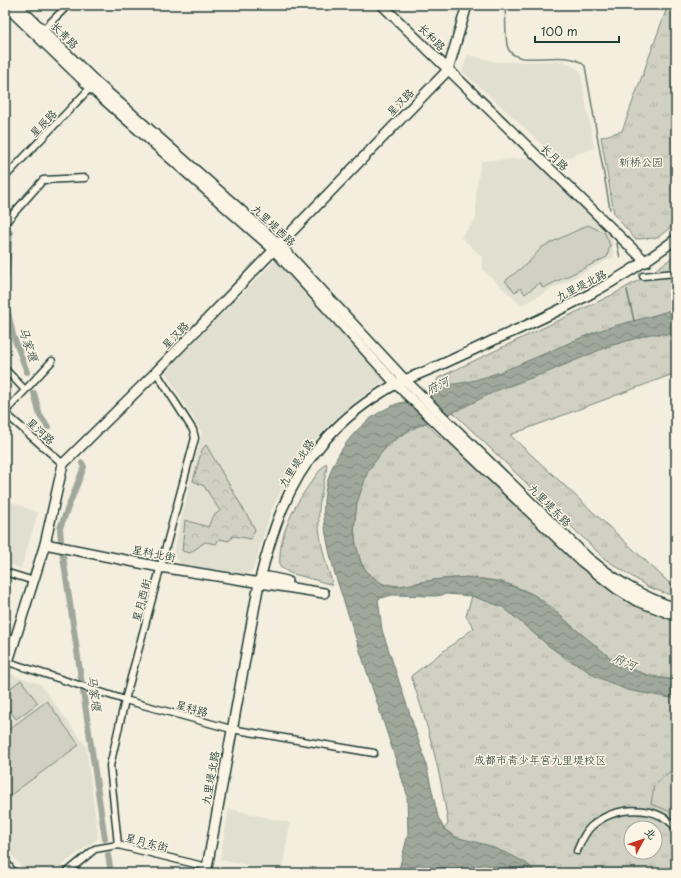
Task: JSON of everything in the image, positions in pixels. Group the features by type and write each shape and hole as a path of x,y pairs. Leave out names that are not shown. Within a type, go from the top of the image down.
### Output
{"street":[{"path":"5,5 93,85"},
{"name":"长青路","path":"17,5 43,30 93,85"},
{"path":"43,30 68,5"},
{"name":"长和路","path":"382,5 448,70"},
{"path":"448,70 466,5"},
{"name":"星汉路","path":"63,464 156,372 448,70"},
{"name":"长月路","path":"448,70 646,262"},
{"name":"星辰路","path":"5,177 93,85"},
{"name":"九里堤西路","path":"93,85 276,247 405,380 423,396"},
{"path":"6,220 42,180 85,178"},
{"name":"九里堤北路","path":"206,870 231,729 259,583 268,545 281,511 298,478 320,446 351,416 396,384 534,322 606,286 646,262 676,239"},
{"path":"276,247 396,384 580,561 635,600 676,616"},
{"path":"643,276 676,273"},
{"path":"5,412 52,362"},
{"path":"5,368 25,390"},
{"name":"星月西街","path":"118,845 110,766 125,700 195,438 193,430 156,372"},
{"name":"九里堤东路","path":"423,396 588,558 613,578 636,593 676,608"},
{"name":"星河路","path":"5,412 63,464"},
{"path":"7,663 45,544 63,464"},
{"name":"星科北街","path":"45,544 160,566 259,583 265,584 324,593 312,586 268,578 259,583"},
{"path":"5,572 34,581"},
{"name":"星科路","path":"7,663 78,684 125,700 231,729 374,753"},
{"path":"577,851 585,833 593,825 614,813 634,810 655,813 676,828"},
{"name":"星月东街","path":"66,873 95,849 118,845 206,870"},
{"path":"5,861 14,873"}],"shaded area":[{"path":"468,55 497,62 563,61 580,70 594,148 558,161 526,129 462,71"},
{"path":"529,158 611,235 614,257 521,305 483,270 483,258 461,237 476,219 476,191 481,161"},
{"path":"278,258 386,380 360,398 328,426 311,445 287,478 271,511 253,569 246,575 182,565 173,555 202,433 165,371"},
{"path":"5,499 38,513 21,568 5,562"},
{"path":"7,673 40,684 86,746 98,838 51,873 26,873 5,845 5,674"},
{"path":"229,809 290,823 282,871 220,860"}],"green space":[{"name":"新桥公园","path":"668,5 676,5 676,223 657,238 635,239 614,214 601,137 622,131"},
{"path":"588,225 605,233 610,245 607,257 543,288 540,283 525,294 521,288 515,292 505,281 529,262 542,247"},
{"path":"676,255 676,373 510,435 676,589 676,597 648,587 605,559 433,393 438,378 612,295 648,275"},
{"path":"426,423 440,437 446,437 599,582 659,614 676,619 676,680 645,674 620,664 597,648 544,602 522,589 497,581 472,578 434,580 408,585 389,586 370,576 362,564 357,548 355,531 355,514 363,481 374,461 387,447 409,431"},
{"path":"206,445 255,529 251,539 233,536 229,541 219,539 216,544 205,542 190,553 182,551 185,520 208,527 213,516 220,511 204,486 193,481 202,450"},
{"path":"326,463 327,466 320,498 319,528 320,538 333,585 290,573 280,567 280,553 287,525 308,486"},
{"name":"成都市青少年宫九里堤校区","path":"472,596 503,607 569,661 676,699 676,873 537,873 527,865 515,859 466,842 444,829 448,824 438,768 411,676 474,628 466,616"},
{"path":"21,680 38,703 16,719 5,704 5,692"},
{"path":"47,701 79,745 5,799 5,732"},
{"path":"676,766 676,819 669,811 651,804 654,786"}],"water":[{"path":"676,308 676,334 650,334 607,347 548,372 498,390 454,412 412,428 388,444 368,471 357,503 354,530 361,563 369,574 383,584 399,586 434,580 467,577 502,582 534,595 617,663 651,677 676,680 676,699 627,690 597,677 549,646 503,607 472,596 446,594 437,596 392,595 378,599 382,630 425,760 438,817 444,829 455,837 487,845 513,856 526,863 537,873 398,873 408,834 407,794 334,571 329,551 324,517 324,499 327,482 333,466 341,450 364,423 378,413 394,405 424,398 441,384 457,384 476,380 519,365 598,331"}],"waterway":[{"path":"505,5 507,45 511,53 519,57 566,58 577,60 585,66 610,209"},
{"name":"马家堰","path":"5,195 6,204"},
{"name":"马家堰","path":"5,292 10,233"},
{"path":"616,239 620,258"},
{"path":"627,290 634,321"},
{"name":"马家堰","path":"5,299 13,335 27,372"},
{"name":"马家堰","path":"34,393 40,416 48,427"},
{"name":"马家堰","path":"61,541 60,528 84,467 82,463"},
{"name":"马家堰","path":"62,550 105,839"},
{"name":"马家堰","path":"108,855 111,873"}],"water label":[{"name":"府河","path":"437,385"},
{"name":"府河","path":"625,661"}]}
